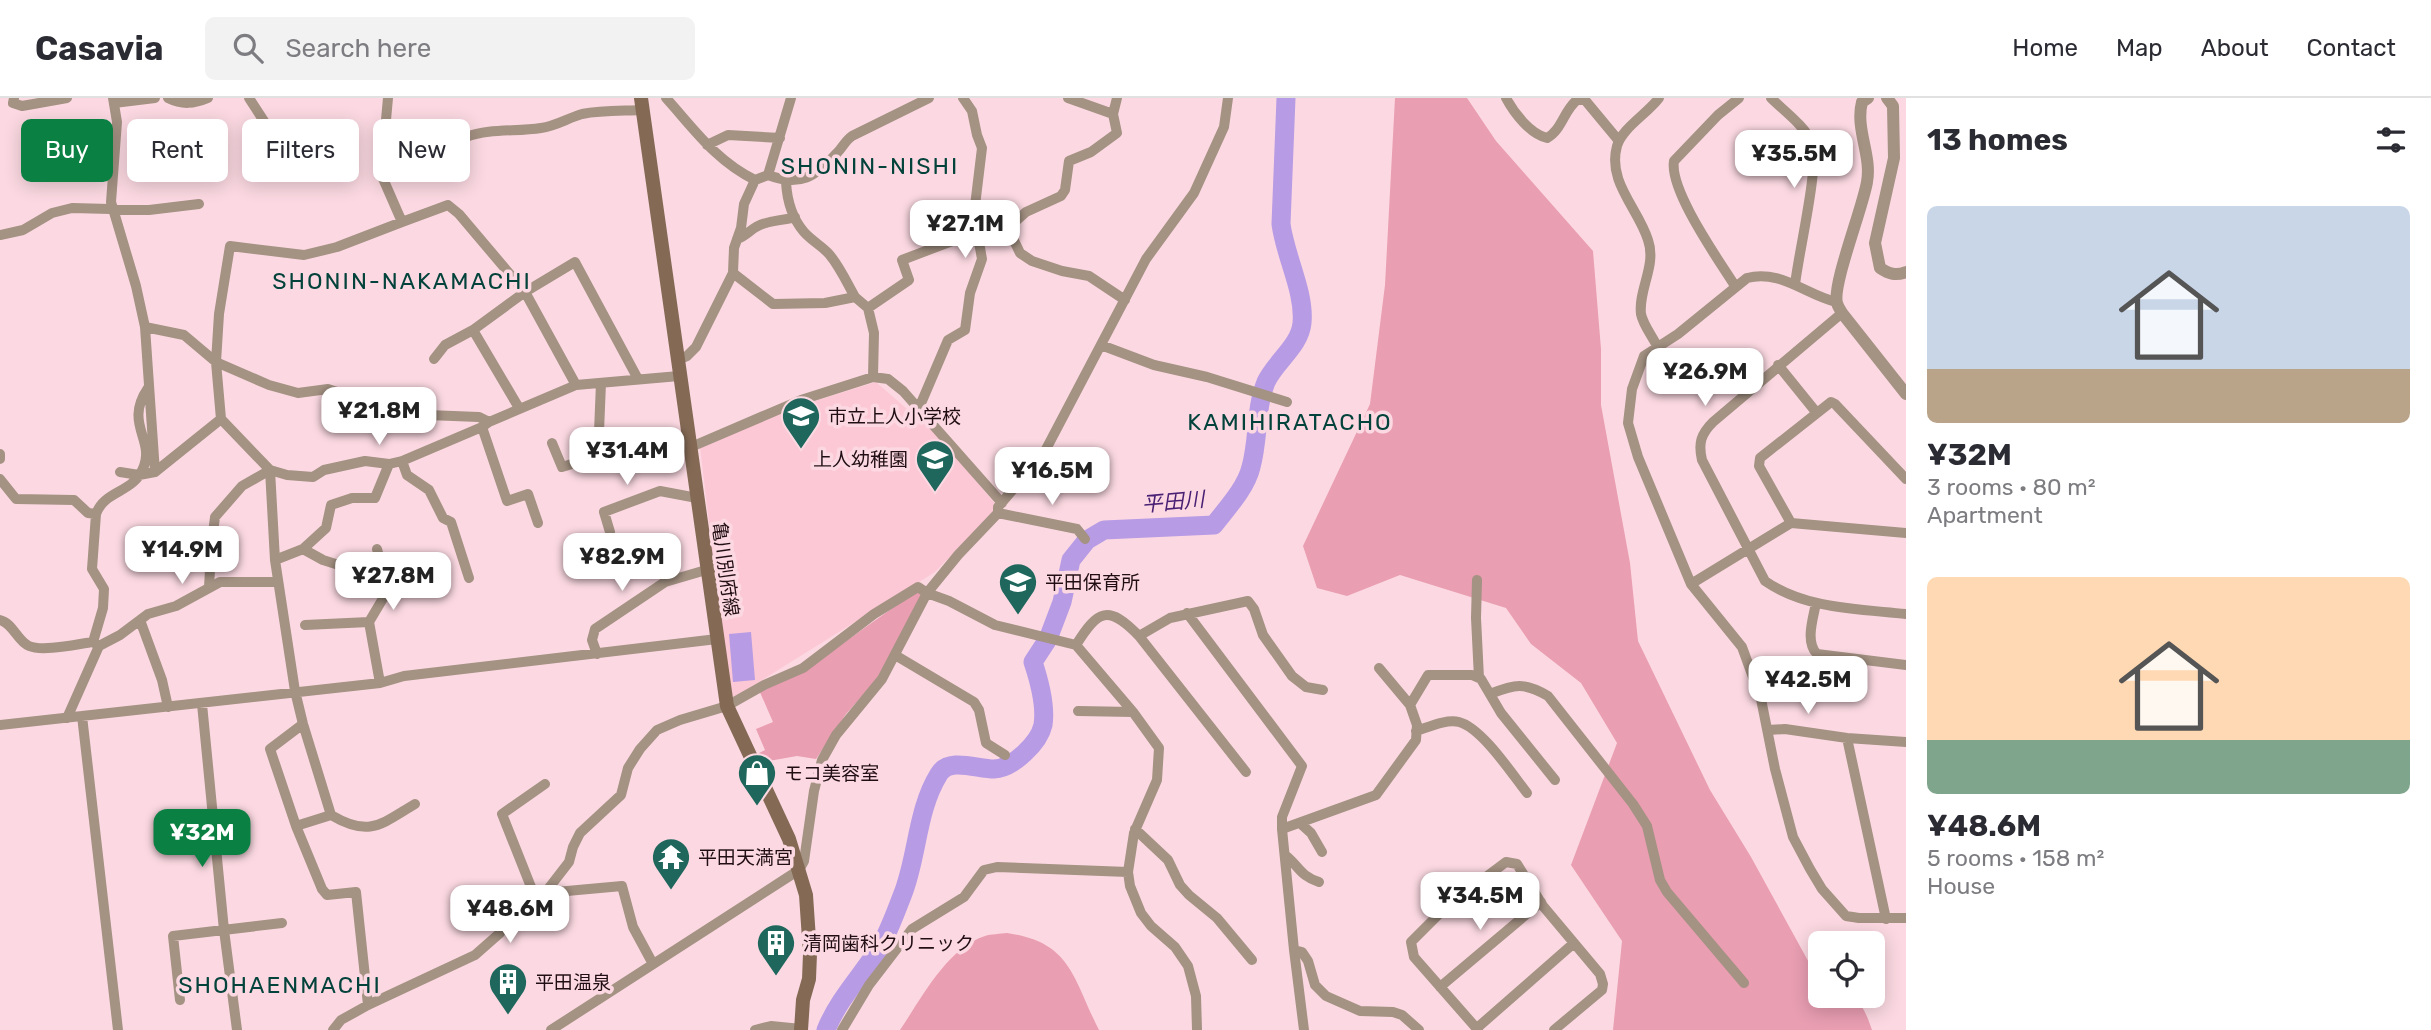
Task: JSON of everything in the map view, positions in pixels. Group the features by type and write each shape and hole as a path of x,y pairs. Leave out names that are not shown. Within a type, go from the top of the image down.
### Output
{"main road":[{"name":"亀川別府線","path":"641,104 727,706 789,839 806,894 810,954 801,1030"}],"street":[{"path":"0,99 14,101 23,106 67,98"},
{"path":"155,98 114,101 117,122 112,209 136,286 145,327 155,471"},
{"path":"168,98 176,102 195,104 208,98"},
{"path":"249,98 263,119"},
{"path":"386,119 388,98"},
{"path":"666,98 724,162 755,180"},
{"path":"768,175 791,98"},
{"path":"677,360 687,356 696,347 733,273 734,248 744,204 755,180 768,175 786,182 800,180 830,161 852,136 929,98"},
{"path":"919,408 948,340 965,330 970,293 982,259 976,232 974,203 982,148 972,111 963,98"},
{"path":"1069,98 1113,114"},
{"path":"868,308 909,280 901,260 976,232 1008,228 1026,212 1061,196 1065,190 1069,161 1091,152 1117,133 1113,114 1117,98"},
{"path":"551,1030 799,870 804,861 814,791 822,760 857,706 882,679 927,593 1044,453 1146,259 1194,193 1224,127 1227,98"},
{"path":"1506,98 1538,136 1547,138 1554,134 1571,104 1577,100 1585,100 1619,141"},
{"path":"1658,348 1642,316 1641,306 1650,263 1649,241 1622,191 1615,164 1621,135 1649,111 1659,98"},
{"path":"1735,286 1684,203 1672,170 1674,161 1718,115 1739,98"},
{"path":"1771,98 1812,143 1814,165 1795,285"},
{"path":"1868,98 1862,102 1859,116 1868,160 1868,181 1841,275 1839,307 1713,422 1702,433 1699,447 1702,460 1765,581 1782,593 1816,603 1906,614"},
{"path":"1887,98 1893,106 1894,158 1875,243 1880,268 1899,275 1906,272"},
{"path":"470,136 494,131 543,128 579,115 641,104"},
{"path":"707,145 728,135 780,138"},
{"path":"385,182 402,222"},
{"path":"786,182 787,197 803,232 827,252 855,297 868,308 874,334 873,377"},
{"path":"0,234 23,230 52,213 72,208 149,210 200,204"},
{"path":"576,385 525,292 448,205 337,247 304,256 230,246 219,314 216,362 221,419 270,470 287,475 313,477 324,470 365,461 389,464 402,461 576,385 679,376"},
{"path":"737,239 747,236 755,227 766,222 795,218"},
{"path":"1008,228 1020,253 1032,261 1089,276 1125,300"},
{"path":"435,359 445,345 473,330 525,292 575,262 638,379"},
{"path":"733,273 773,304 825,303 855,297"},
{"path":"1906,394 1839,307 1774,276 1760,274 1735,286 1658,348 1644,356 1637,370 1629,407 1629,424 1638,457 1691,584 1742,647 1761,699 1775,769 1793,837 1810,870 1822,889 1846,916 1906,918"},
{"path":"145,327 184,335 216,362 269,385 298,393 328,389 402,414 479,417 485,424 507,500 528,494 538,523"},
{"path":"473,330 519,408"},
{"path":"1101,345 1154,365 1207,377 1287,402"},
{"path":"1778,365 1816,412"},
{"path":"691,447 801,400 873,377 888,379 919,408 1000,508 1077,528 1085,539"},
{"path":"552,443 562,467 598,456 601,383"},
{"path":"67,718 96,644 103,608 104,589 92,569 96,514 98,508 119,490 135,484 139,475 147,455 139,431 138,408 148,388"},
{"path":"1791,523 1759,466 1760,458 1831,402 1906,479"},
{"path":"120,472 139,475 155,471 221,419"},
{"path":"402,461 407,475 429,490 443,518 451,522 469,578"},
{"path":"275,561 303,549 326,528 331,505 352,498 375,498 389,464"},
{"path":"270,470 275,561 295,691 331,816 360,828 377,826 415,804"},
{"path":"209,586 211,553 215,550 215,517 242,486 270,470"},
{"path":"0,479 16,499 74,500 88,513 96,514"},
{"path":"610,532 604,512 660,491 697,498"},
{"path":"1691,584 1791,523 1906,533"},
{"path":"303,549 323,560 345,567"},
{"path":"377,549 388,590"},
{"path":"597,654 592,640 595,629 664,582 706,570"},
{"path":"1477,580 1479,678 1501,713 1555,780"},
{"path":"0,620 7,622 29,646 49,648 96,644 120,635 148,614 176,606 220,582 278,582"},
{"path":"380,682 369,622 388,590 414,583"},
{"path":"540,895 569,862 580,833 621,795 628,768 657,730 727,706 764,684 803,668 874,614 919,587 995,625 1076,645 1133,712 1159,748 1157,780 1135,829 1128,872 1140,914 1175,947 1188,966 1196,996 1197,1030"},
{"path":"1139,636 1170,618 1187,612 1248,601 1254,609 1263,635 1292,676 1306,687 1323,690"},
{"path":"1816,603 1810,641 1817,654 1906,665"},
{"path":"1187,612 1301,766 1282,817 1282,829 1304,1030"},
{"path":"1076,645 1088,626 1103,616 1114,615 1122,618 1246,772"},
{"path":"141,620 162,680 168,707"},
{"path":"304,625 369,622"},
{"path":"0,725 202,704 380,682 404,676 716,639"},
{"path":"895,655 974,702 979,710 986,743 1005,755"},
{"path":"1282,829 1376,795 1416,740 1417,724 1410,705 1379,668"},
{"path":"1410,705 1428,675 1472,675 1479,678"},
{"path":"1490,694 1514,686 1531,686 1548,696 1633,804 1647,826 1660,880 1667,892 1744,984"},
{"path":"202,704 224,930 237,1030"},
{"path":"1078,711 1133,712"},
{"path":"82,716 118,1030"},
{"path":"1416,731 1448,722 1459,722 1468,726 1482,738 1527,793"},
{"path":"303,724 270,749 296,826 322,889 327,895 356,892 368,1004"},
{"path":"1768,730 1785,729 1847,738 1906,742"},
{"path":"1847,738 1886,919"},
{"path":"540,895 502,814 545,785"},
{"path":"296,826 331,816"},
{"path":"1300,823 1311,833 1322,852"},
{"path":"1135,829 1168,860 1180,885 1217,918 1252,960"},
{"path":"1285,856 1294,862 1303,876 1319,882"},
{"path":"1555,1030 1602,990 1603,984 1600,974 1541,902 1517,864 1506,862 1446,907 1410,942 1414,957 1478,1029 1574,943"},
{"path":"842,1030 869,985 912,929 964,897 984,870 997,867 1128,872"},
{"path":"333,1030 341,1020 368,1004 475,955 499,933 521,903 540,895 622,886 633,927 653,964"},
{"path":"1440,987 1541,902"},
{"path":"180,1000 173,936 282,923"},
{"path":"1294,950 1301,952 1308,961 1315,985 1326,996 1360,1011 1393,1012 1402,1015 1419,1030"},
{"path":"755,1030 771,1026 801,1030"}],"shaded area":[{"path":"1395,98 1467,98 1496,141 1593,251 1601,349 1601,405 1630,563 1638,641 1710,790 1751,857 1808,961 1808,1008 1863,1008 1872,1030 1613,1030 1622,941 1571,865 1617,743 1581,683 1531,644 1506,608 1400,575 1347,596 1317,588 1303,546 1370,404 1385,285"},
{"name":"市立上人小学校","path":"876,382 937,435 998,507 935,572 730,700 700,447 786,410"},
{"path":"918,590 922,594 879,677 846,714 816,759 797,756 763,762 759,753 765,750 756,729 773,722 759,690 832,651"},
{"path":"751,632 755,680 733,682 729,634"},
{"path":"1007,933 1029,938 1058,954 1076,979 1099,1030 900,1030 936,976 959,951 985,936"}],"waterway":[{"name":"平田川","path":"826,1030 888,931 907,881 926,803 939,774 949,766 956,765 1001,768 1031,747 1041,732 1043,701 1033,662 1048,639 1062,602 1071,560 1087,540 1104,530 1214,525 1236,498 1249,475 1260,403 1266,382 1297,339 1302,323 1301,299 1281,224 1286,98"}],"place":[{"name":"市立上人小学校","path":"801,450"},
{"name":"上人幼稚園","path":"935,493"},
{"name":"平田保育所","path":"1018,616"},
{"name":"モコ美容室","path":"757,807"},
{"name":"平田天満宮","path":"671,891"},
{"name":"清岡歯科クリニック","path":"776,977"},
{"name":"平田温泉","path":"508,1016"}],"district":[{"name":"SHONIN-NISHI","path":"870,166"},
{"name":"SHONIN-NAKAMACHI","path":"402,281"},
{"name":"KAMIHIRATACHO","path":"1290,422"},
{"name":"SHOHAENMACHI","path":"280,985"}]}
